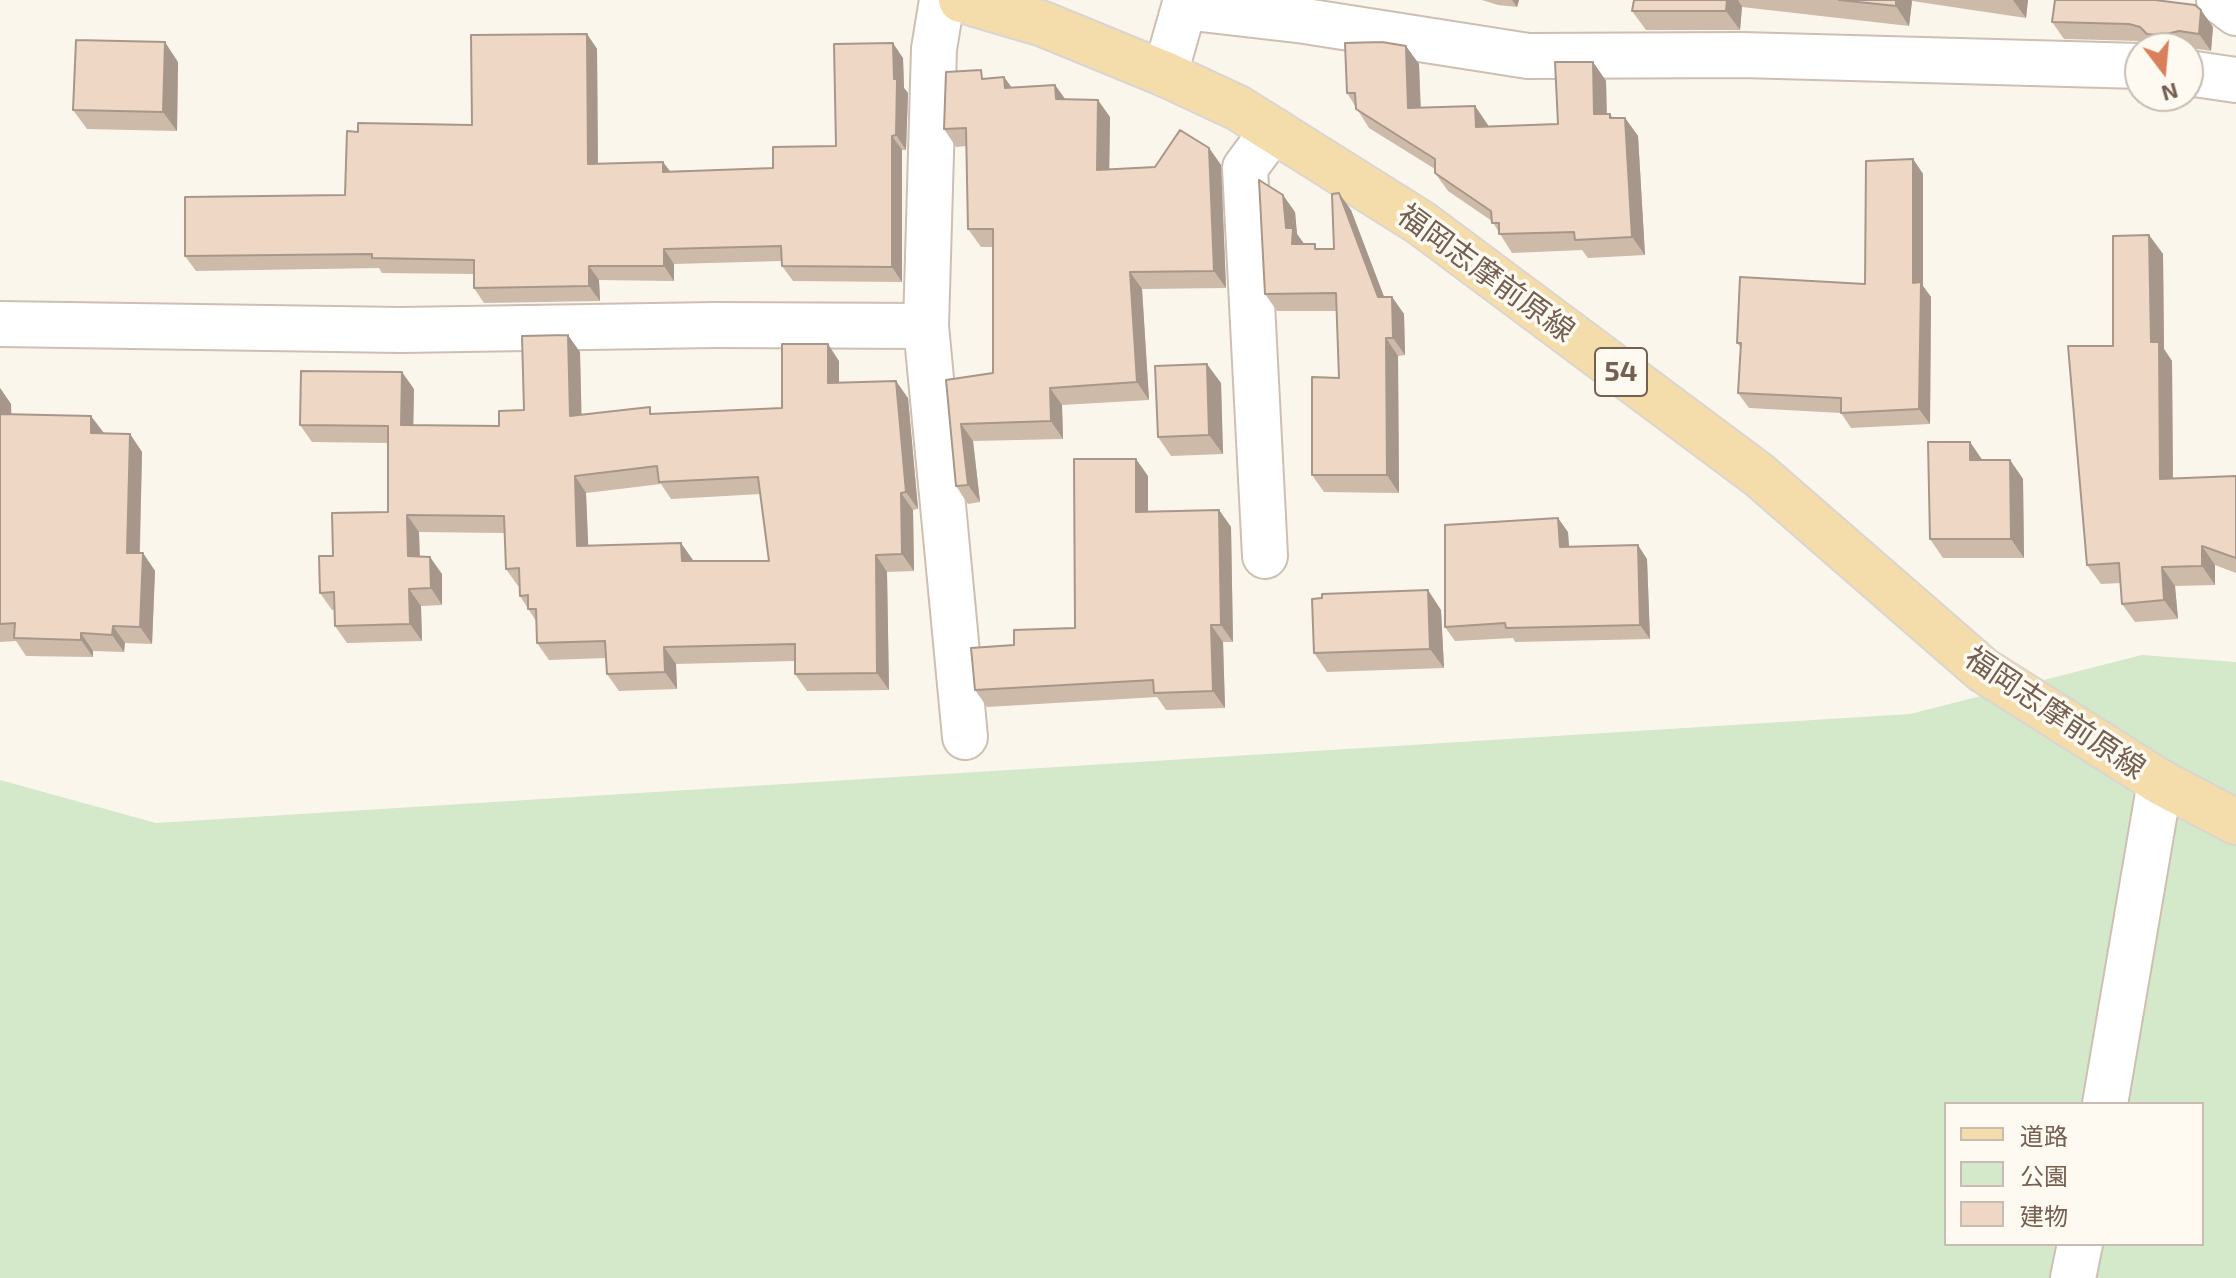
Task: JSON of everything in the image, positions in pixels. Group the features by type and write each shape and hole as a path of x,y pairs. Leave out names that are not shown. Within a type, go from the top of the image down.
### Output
{"main road":[{"name":"福岡志摩前原線","path":"961,0 1043,24 1238,108 1421,223 1759,475 1983,670 2160,782 2236,822"}],"street":[{"path":"942,0 934,49 926,326 965,737"},
{"path":"2219,0 2236,13"},
{"path":"1165,74 1185,3 1528,56 1742,55 2124,66"},
{"path":"2204,75 2236,80"},
{"path":"1265,556 1245,168 1273,130"},
{"path":"0,324 401,330 715,325 926,326"},
{"path":"2105,1102 2160,782"},
{"path":"2073,1278 2080,1246"}],"green space":[{"path":"2142,655 2236,662 2236,1278 0,1278 0,780 156,823 1910,714"}],"building":[{"path":"1634,0 1727,0 1726,11 1632,11"},
{"path":"1839,0 1896,0 1896,6"},
{"path":"2055,0 2155,0 2195,5 2201,10 2199,32 2145,32 2129,24 2052,22"},
{"path":"587,34 588,164 663,162 663,172 773,168 773,147 836,146 834,44 893,43 894,79 897,79 896,135 892,136 892,267 782,266 781,246 664,249 664,266 589,266 589,286 474,288 474,260 372,258 372,254 185,256 185,197 345,195 347,131 358,132 358,123 472,125 471,35"},
{"path":"76,40 165,42 163,112 73,110"},
{"path":"1382,42 1406,46 1408,108 1475,106 1476,127 1558,124 1555,62 1593,62 1594,114 1625,118 1632,237 1575,240 1574,232 1499,234 1499,223 1492,223 1491,211 1435,173 1435,159 1356,109 1355,93 1347,93 1345,43"},
{"path":"981,70 982,79 1004,77 1005,88 1055,85 1056,99 1098,100 1097,170 1155,167 1180,130 1209,148 1214,271 1130,272 1137,382 1050,388 1051,421 961,424 968,485 956,486 946,380 993,373 993,229 968,229 966,128 944,129 946,72"},
{"path":"1913,159 1913,283 1921,282 1919,409 1841,413 1841,398 1738,393 1740,277 1865,284 1866,161"},
{"path":"1259,180 1283,195 1286,228 1293,228 1292,244 1315,244 1315,249 1334,249 1332,194 1339,193 1378,297 1392,297 1393,338 1386,338 1387,475 1312,475 1312,377 1339,378 1336,293 1265,294"},
{"path":"2149,235 2151,342 2159,342 2160,479 2236,476 2236,558 2202,546 2202,566 2162,567 2164,600 2122,604 2119,563 2087,565 2068,346 2113,346 2113,236"},
{"path":"568,335 570,416 650,407 650,414 782,408 782,344 828,344 828,383 896,381 906,492 901,493 902,554 876,555 877,673 795,674 795,644 664,647 665,672 607,674 605,641 537,643 536,609 528,609 528,595 520,596 519,568 506,569 504,516 407,515 408,556 430,557 431,588 409,589 410,624 335,626 334,592 320,593 319,556 333,556 332,513 388,512 388,426 300,425 301,371 402,372 401,425 499,426 499,411 524,410 522,336","holes":["657,466 659,482 758,477 769,561 682,561 681,543 577,546 575,476"]},
{"path":"1207,364 1209,435 1158,437 1155,366"},
{"path":"0,414 91,416 91,433 130,434 127,553 143,553 140,627 113,626 112,635 81,633 81,640 14,638 15,623 0,624"},
{"path":"1928,442 1970,442 1970,460 2010,460 2011,539 1930,539"},
{"path":"1074,459 1136,459 1136,512 1219,510 1221,625 1211,625 1213,691 1154,693 1153,680 975,690 971,648 1014,645 1014,630 1075,628"},
{"path":"1558,518 1560,547 1638,545 1640,625 1506,628 1505,623 1445,627 1445,525"},
{"path":"1428,590 1430,649 1314,653 1312,599 1322,598 1322,594"}]}
